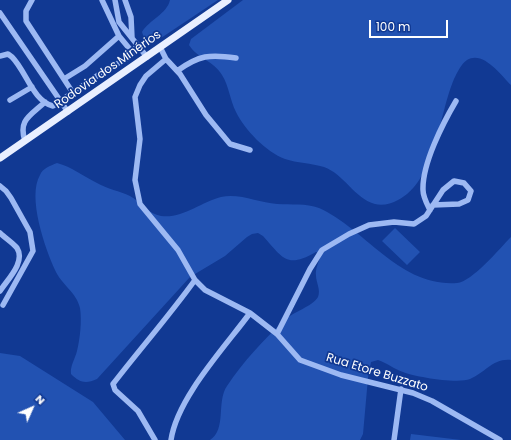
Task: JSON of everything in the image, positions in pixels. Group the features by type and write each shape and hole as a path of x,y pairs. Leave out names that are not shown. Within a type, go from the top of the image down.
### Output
{"main road":[{"name":"Rodovia dos Minérios","path":"0,158 228,0"}],"street":[{"path":"32,0 26,11 26,21 73,93"},
{"path":"102,0 119,36 133,53"},
{"path":"115,0 119,22 147,57"},
{"path":"125,0 131,17 132,38"},
{"path":"0,13 68,112"},
{"path":"64,79 85,66 119,36"},
{"path":"0,56 8,54 12,57 32,87 45,102 53,106 107,68 121,63 133,53 138,45"},
{"path":"160,48 166,59 177,71 206,115 230,144 250,150"},
{"path":"177,71 188,62 205,56 236,58"},
{"name":"Rua Etore Buzzato","path":"166,59 146,76 135,97 140,140 135,180 140,204 178,250 195,280 205,290 250,313 277,334 300,360 341,375 401,390 432,401 500,440"},
{"path":"10,100 32,87"},
{"path":"430,210 423,192 423,180 438,132 456,101"},
{"path":"25,141 22,127 24,122 45,102"},
{"path":"277,334 310,269 322,250 349,234 369,225 394,222 414,224 426,216 433,205 443,190 454,181 464,183 471,191 468,200 460,204 433,205"},
{"path":"0,186 6,191 30,232 33,251 3,305"},
{"path":"0,233 17,248 20,256 17,266 0,291"},
{"path":"155,440 138,411 115,390 113,384 142,346 175,308 195,280"},
{"path":"171,440 173,427 186,401 250,313"},
{"path":"394,440 401,390"}],"shaded area":[{"path":"170,0 218,0 161,38 151,40 144,38 142,32 162,13"},
{"path":"243,0 511,0 511,85 497,70 485,61 479,58 467,60 459,69 454,79 434,146 428,163 420,178 410,191 398,200 381,205 375,204 361,197 331,170 324,167 285,159 264,146 250,133 240,119 219,70 196,53 189,45 191,39"},
{"path":"57,163 73,169 101,185 134,198 153,213 161,216 184,213 214,199 228,196 242,197 270,203 314,206 336,218 401,267 418,276 436,282 457,283 470,277 478,271 511,237 511,360 499,361 470,379 456,381 417,376 400,371 378,360 371,362 368,378 363,434 360,440 210,440 218,429 224,392 240,368 285,320 312,304 318,297 319,292 316,273 321,255 316,252 298,260 286,259 263,236 258,233 252,234 225,256 190,277 97,379 90,382 80,381 71,374 71,371 79,341 81,324 80,308 76,298 55,270 42,236 36,209 35,196 40,175 49,166"},
{"path":"395,228 420,252 407,265 382,241"},
{"path":"0,353 20,356 93,402 125,440 0,440"},
{"path":"411,434 461,440 410,440"}]}
